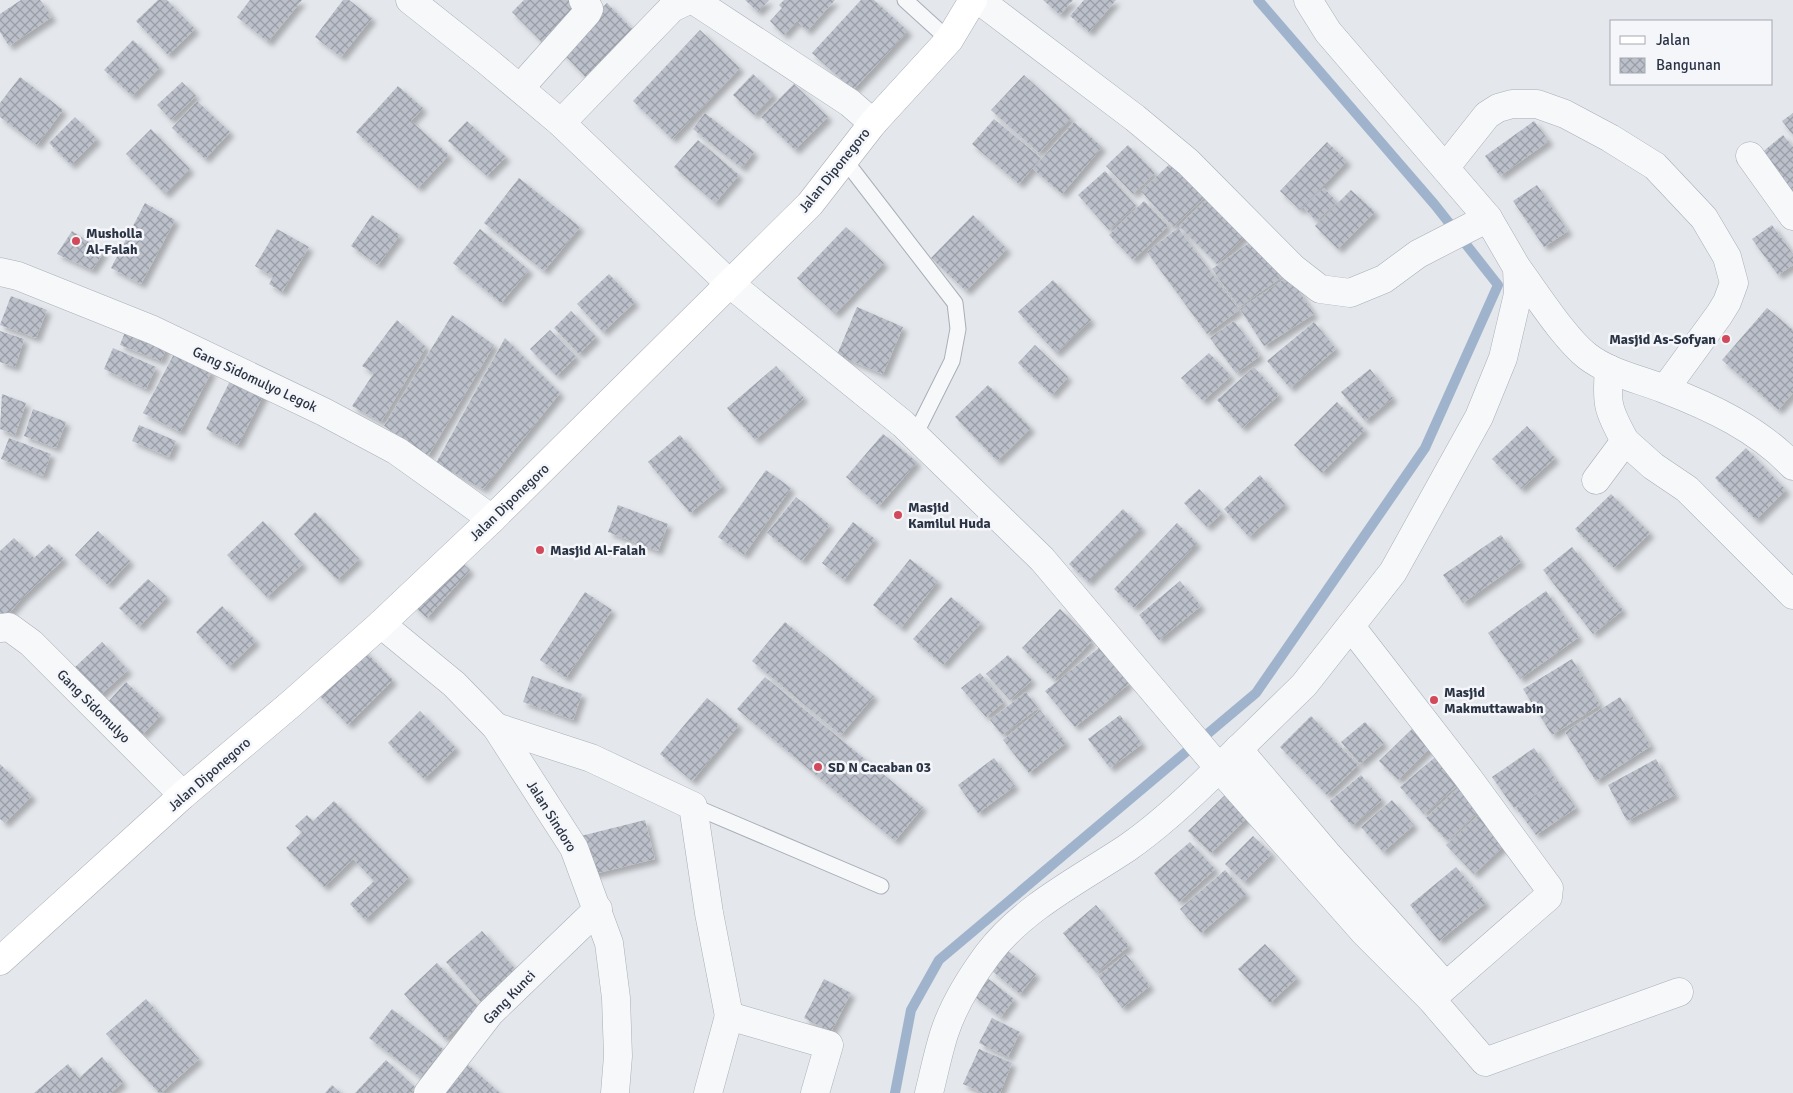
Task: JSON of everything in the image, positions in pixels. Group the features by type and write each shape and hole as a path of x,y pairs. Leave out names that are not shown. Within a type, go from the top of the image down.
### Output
{"main road":[{"name":"Jalan Diponegoro","path":"0,962 183,795 381,624 492,519 810,204 872,123 949,40 973,0"}],"street":[{"path":"410,0 520,88 561,124 729,283 903,424 914,437 1042,559 1214,762 1364,932 1438,992"},
{"path":"520,88 587,13 589,9 583,0"},
{"path":"561,124 672,8 689,0 698,3 850,102 872,123"},
{"path":"979,0 1135,118 1188,162 1293,268 1320,290 1350,293 1384,278 1418,254 1479,222"},
{"path":"1308,0 1328,32 1445,168 1479,222 1572,342 1588,356 1609,369 1665,389 1732,419 1760,436 1793,466"},
{"path":"1445,168 1487,115 1498,108 1512,104 1537,104 1565,114 1610,138 1654,166 1704,218 1726,257 1734,283 1727,302 1719,315 1665,389"},
{"path":"1750,156 1793,216"},
{"path":"929,1093 944,1032 964,992 989,954 1016,925 1048,899 1128,847 1164,820 1214,762 1238,749 1304,685 1352,628 1394,572 1479,417 1503,358 1518,294 1516,268"},
{"name":"Gang Sidomulyo Legok","path":"0,272 18,276 153,330 324,412 397,451 492,519"},
{"path":"1609,369 1607,400 1612,418 1625,441 1654,466 1687,489 1793,596"},
{"path":"1596,480 1625,441"},
{"name":"Jalan Sindoro","path":"381,624 454,684 496,727 574,848 609,943 616,998 618,1056 615,1093"},
{"name":"Gang Sidomulyo","path":"0,628 9,626 31,643 183,795"},
{"path":"1352,628 1470,779 1549,888 1548,897 1542,903 1438,992"},
{"path":"496,727 591,758 693,806 709,913 729,1016 708,1093"},
{"path":"1238,749 1327,854 1438,992 1485,1062 1679,992"},
{"name":"Gang Kunci","path":"428,1093 490,1013 598,909"},
{"path":"729,1016 829,1045 815,1093"}],"lane":[{"path":"905,0 949,40"},
{"path":"844,159 955,303 958,329 952,361 914,437"},
{"path":"693,806 881,886"}],"building":[{"path":"21,0 40,0 52,17 9,46 0,32 0,14"},
{"path":"158,0 167,0 195,29 168,55 136,21"},
{"path":"250,0 302,0 268,42 237,17"},
{"path":"343,0 349,0 372,18 341,57 315,37"},
{"path":"524,0 576,0 583,7 544,44 512,12"},
{"path":"745,0 769,0 758,12"},
{"path":"784,0 835,0 807,31 797,21 784,35 770,21 782,8 779,5"},
{"path":"861,0 874,0 908,31 853,90 812,53"},
{"path":"1043,0 1073,0 1060,15"},
{"path":"1084,0 1116,0 1089,32 1070,16"},
{"path":"607,3 641,38 593,85 559,49"},
{"path":"700,30 740,68 672,139 633,101"},
{"path":"133,40 160,67 132,96 104,70"},
{"path":"753,74 774,95 754,115 733,95"},
{"path":"1024,75 1071,118 1039,153 991,110"},
{"path":"20,77 63,110 37,145 0,117 0,103"},
{"path":"182,82 196,96 171,120 157,105"},
{"path":"794,84 828,117 795,150 761,117"},
{"path":"398,86 423,108 411,121 449,155 418,188 356,132"},
{"path":"197,101 230,132 205,159 172,128"},
{"path":"705,113 754,152 742,168 693,129"},
{"path":"1793,113 1793,135 1782,121"},
{"path":"75,117 97,139 71,165 49,143"},
{"path":"994,119 1041,158 1019,184 972,144"},
{"path":"467,121 506,157 487,176 448,141"},
{"path":"1534,121 1549,141 1500,176 1485,156"},
{"path":"1074,122 1102,147 1062,194 1033,169"},
{"path":"151,129 190,169 165,194 126,154"},
{"path":"1783,135 1793,147 1793,188 1789,191 1759,155"},
{"path":"698,140 739,175 715,203 674,167"},
{"path":"1327,142 1347,161 1300,210 1280,191"},
{"path":"1128,145 1155,173 1133,194 1106,166"},
{"path":"1174,160 1207,195 1173,227 1141,191"},
{"path":"1105,171 1136,206 1109,230 1078,195"},
{"path":"519,178 580,227 544,271 484,223"},
{"path":"1537,185 1568,231 1544,247 1513,201"},
{"path":"1324,188 1337,202 1316,221 1303,207"},
{"path":"1351,190 1375,212 1338,249 1315,226"},
{"path":"1214,192 1251,230 1217,264 1179,226"},
{"path":"1144,201 1168,226 1133,260 1109,235"},
{"path":"145,203 175,220 141,284 111,268"},
{"path":"372,215 400,235 378,265 351,246"},
{"path":"973,215 1007,249 966,291 931,258"},
{"path":"1772,225 1793,254 1793,265 1778,275 1752,239"},
{"path":"846,227 884,263 835,314 797,278"},
{"path":"1178,228 1239,310 1207,334 1147,252"},
{"path":"277,229 309,247 282,292 269,284 273,277 255,266"},
{"path":"480,229 529,270 501,303 453,263"},
{"name":"Musholla Al-Falah","path":"72,231 104,252 92,270 57,254"},
{"path":"1255,239 1282,277 1239,307 1212,269"},
{"path":"609,274 635,302 603,332 577,304"},
{"path":"1289,276 1314,314 1264,346 1240,309"},
{"path":"1053,280 1091,320 1056,353 1018,312"},
{"path":"11,296 47,310 36,338 0,325"},
{"path":"857,307 903,327 883,374 837,355"},
{"path":"1767,308 1793,330 1793,393 1778,410 1722,360"},
{"path":"571,311 596,337 579,354 554,328"},
{"path":"452,315 494,345 428,456 384,426"},
{"path":"397,320 426,347 381,422 352,406 374,373 362,366"},
{"path":"1234,321 1260,356 1236,373 1210,338"},
{"path":"1314,322 1336,349 1290,388 1267,361"},
{"path":"127,327 168,344 161,361 120,345"},
{"path":"550,330 576,357 557,376 530,349"},
{"path":"0,331 24,339 15,367 0,362"},
{"path":"505,338 560,393 483,489 436,463"},
{"path":"1035,345 1068,377 1052,395 1018,363"},
{"path":"113,348 156,367 146,389 104,369"},
{"path":"175,352 212,371 180,432 143,413"},
{"path":"1209,353 1231,376 1203,401 1181,378"},
{"path":"776,366 804,398 755,440 727,408"},
{"path":"1254,367 1279,395 1242,428 1217,400"},
{"path":"1370,369 1393,398 1365,421 1341,392"},
{"path":"233,375 265,392 238,445 206,429"},
{"path":"988,385 1031,428 997,461 955,417"},
{"path":"2,394 26,403 15,435 0,429"},
{"path":"1337,402 1365,430 1322,473 1294,445"},
{"path":"33,409 66,422 56,448 24,436"},
{"path":"139,425 176,441 169,457 132,441"},
{"path":"1527,426 1555,458 1521,489 1492,459"},
{"path":"883,434 917,462 879,506 846,477"},
{"path":"680,435 723,486 690,513 648,462"},
{"path":"9,438 51,454 43,476 1,459"},
{"path":"1746,448 1786,490 1756,520 1715,478"},
{"path":"766,470 791,488 744,555 718,537"},
{"path":"1260,475 1285,504 1249,537 1224,509"},
{"path":"1199,489 1222,513 1207,527 1184,503"},
{"path":"1611,494 1650,533 1614,568 1575,529"},
{"path":"796,497 830,525 802,561 767,533"},
{"path":"618,505 668,524 658,551 608,532"},
{"path":"1123,509 1142,528 1088,582 1069,564"},
{"path":"315,512 359,559 337,580 294,534"},
{"path":"263,521 303,564 267,597 227,555"},
{"path":"853,522 875,539 844,580 822,563"},
{"path":"1177,523 1197,543 1134,608 1114,589"},
{"path":"98,531 130,561 108,585 75,555"},
{"path":"1501,535 1521,562 1463,603 1443,575"},
{"path":"14,538 34,558 49,544 64,559 22,598 5,618 0,613 0,551"},
{"path":"1572,547 1623,610 1593,634 1543,570"},
{"path":"456,557 470,570 427,618 413,605"},
{"path":"910,559 938,581 901,628 873,605"},
{"path":"148,579 167,597 139,627 119,608"},
{"path":"1180,581 1201,606 1159,640 1139,615"},
{"path":"1546,591 1579,637 1520,679 1488,633"},
{"path":"585,592 612,610 566,678 540,660"},
{"path":"951,597 981,623 943,665 913,639"},
{"path":"222,606 256,641 229,667 196,632"},
{"path":"1060,609 1092,641 1054,680 1022,648"},
{"path":"785,622 874,696 841,735 752,661"},
{"path":"102,642 128,670 98,697 73,669"},
{"path":"361,647 393,680 348,725 316,692"},
{"path":"1100,647 1129,684 1075,727 1045,691"},
{"path":"1008,655 1032,680 1010,700 986,674"},
{"path":"1572,659 1600,705 1552,735 1523,689"},
{"path":"980,673 1004,702 986,717 961,688"},
{"path":"532,676 582,694 573,720 523,702"},
{"path":"765,677 923,807 895,841 737,709"},
{"path":"126,682 161,715 142,735 108,702"},
{"path":"1026,692 1038,708 1002,735 990,720"},
{"path":"1620,697 1651,746 1596,781 1565,732"},
{"path":"707,698 739,725 692,781 660,754"},
{"path":"1040,710 1066,743 1029,773 1003,740"},
{"path":"420,711 456,748 424,779 388,743"},
{"path":"1120,715 1142,744 1110,768 1088,739"},
{"path":"1311,716 1358,765 1327,795 1280,747"},
{"path":"1365,722 1384,743 1360,764 1341,742"},
{"path":"1412,729 1431,747 1398,780 1379,761"},
{"path":"1534,748 1556,780 1514,808 1492,777"},
{"path":"1440,753 1464,780 1424,814 1400,787"},
{"path":"994,758 1015,786 978,813 958,785"},
{"path":"1656,759 1675,795 1627,821 1608,785"},
{"path":"0,764 32,796 5,823 0,819"},
{"path":"1361,775 1382,800 1352,826 1330,801"},
{"path":"1557,780 1576,808 1536,835 1516,808"},
{"path":"1459,787 1480,810 1447,841 1426,818"},
{"path":"1226,794 1248,817 1211,853 1188,831"},
{"path":"1392,800 1414,825 1383,852 1361,827"},
{"path":"334,801 409,877 365,920 350,904 374,881 353,859 324,887 286,848 302,832 295,826 307,815 313,821"},
{"path":"1481,813 1508,842 1474,874 1446,845"},
{"path":"645,820 655,859 590,875 581,836"},
{"path":"1253,836 1272,854 1244,882 1225,864"},
{"path":"1190,842 1215,869 1179,902 1154,873"},
{"path":"1456,867 1486,903 1439,941 1410,905"},
{"path":"1225,870 1246,894 1201,933 1180,909"},
{"path":"1096,905 1129,946 1096,973 1063,933"},
{"path":"482,931 517,971 481,1002 446,962"},
{"path":"1265,944 1297,978 1270,1003 1238,969"},
{"path":"1007,950 1036,974 1020,994 991,970"},
{"path":"1126,954 1150,986 1122,1008 1098,976"},
{"path":"437,963 479,1007 445,1039 404,994"},
{"path":"986,977 1014,999 1001,1017 972,995"},
{"path":"824,979 851,993 831,1032 804,1018"},
{"path":"146,999 199,1059 161,1093 106,1034"},
{"path":"392,1009 443,1049 420,1077 369,1038"},
{"path":"992,1018 1020,1032 1008,1057 979,1043"},
{"path":"979,1049 1012,1063 1000,1093 983,1093 963,1084"},
{"path":"102,1057 123,1082 111,1093 34,1093 68,1064 79,1078"},
{"path":"386,1060 416,1088 411,1093 355,1093"},
{"path":"464,1061 500,1093 437,1093"},
{"path":"332,1085 341,1093 325,1093"}],"waterway":[{"path":"895,1093 911,1010 939,960 1256,693 1425,448 1498,285 1435,205 1258,0"}],"place":[{"name":"Musholla Al-Falah","path":"76,241"},
{"name":"Masjid As-Sofyan","path":"1726,339"},
{"name":"Masjid Kamilul Huda","path":"898,515"},
{"name":"Masjid Al-Falah","path":"540,550"},
{"name":"Masjid Makmuttawabin","path":"1434,700"},
{"name":"SD N Cacaban 03","path":"818,767"}]}
